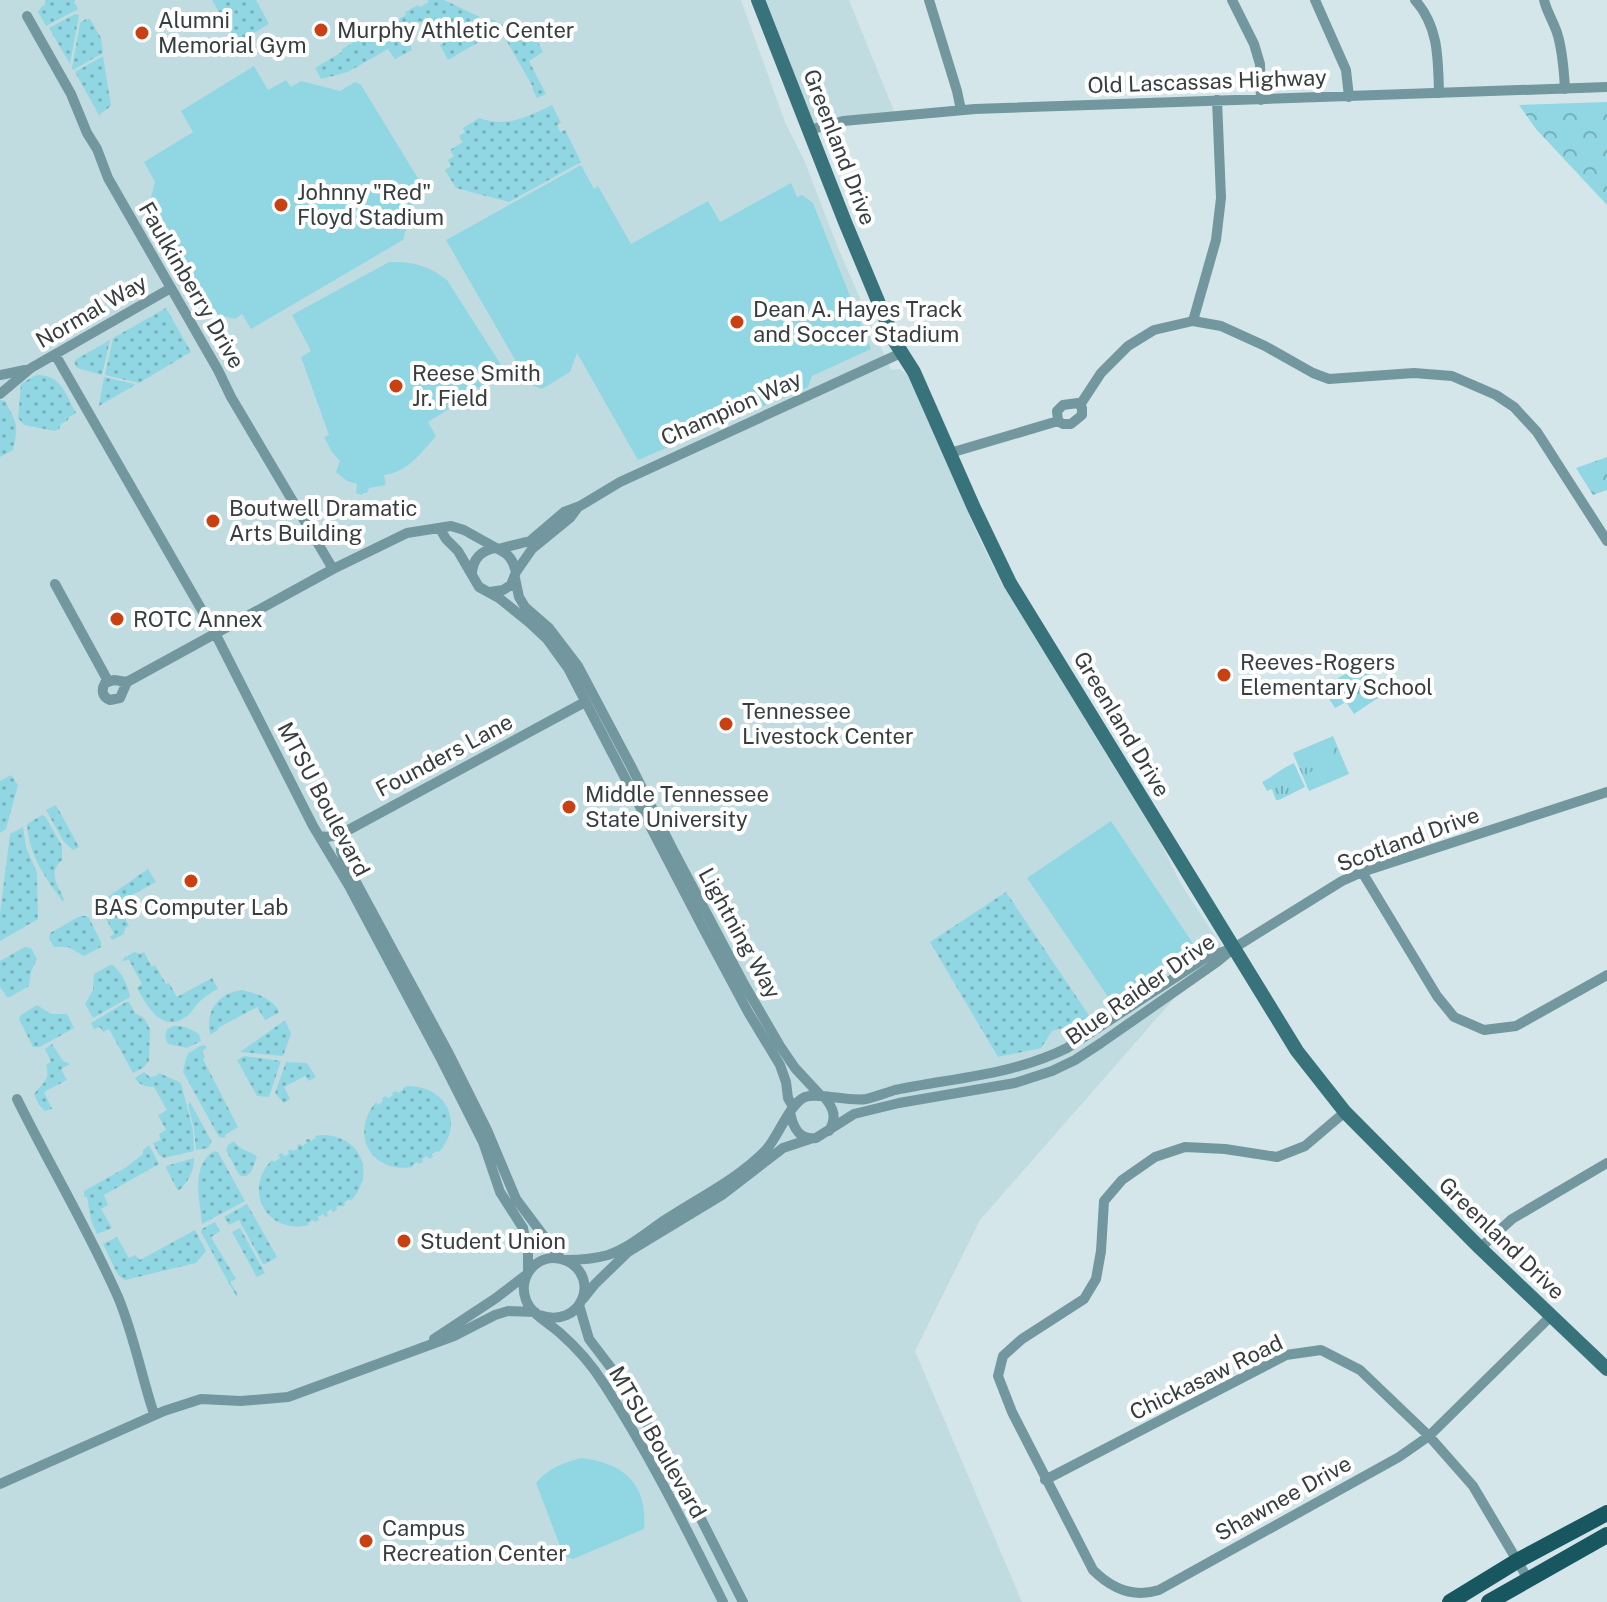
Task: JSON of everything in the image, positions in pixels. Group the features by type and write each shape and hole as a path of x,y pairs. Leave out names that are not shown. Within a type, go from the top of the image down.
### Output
{"main road":[{"path":"1450,1602 1517,1561 1607,1513"},
{"path":"1489,1602 1607,1535"}],"street":[{"path":"929,0 961,110"},
{"path":"1232,0 1254,44 1260,64 1261,100"},
{"path":"1315,0 1346,70 1349,97"},
{"path":"1415,0 1423,8 1434,30 1439,93"},
{"path":"1544,0 1557,32 1565,89"},
{"name":"Greenland Drive","path":"762,1 809,130 895,342 914,372 1010,583 1297,1051 1345,1112 1480,1248 1605,1364"},
{"name":"Faulkinberry Drive","path":"27,16 71,94 108,178 231,397 333,569"},
{"name":"Old Lascassas Highway","path":"809,130 843,121 961,110 1607,87"},
{"path":"1193,321 1216,240 1221,198 1217,100"},
{"name":"Normal Way","path":"0,375 31,368 56,356 171,288"},
{"path":"1080,405 1101,373 1128,346 1154,330 1193,321 1221,326 1329,379 1414,373 1452,376 1496,395 1514,407 1537,432 1607,541"},
{"name":"Champion Way","path":"497,548 530,541 564,512 645,470 901,353"},
{"name":"MTSU Boulevard","path":"56,356 215,633 319,836 349,886 483,1142 500,1192 523,1228 528,1253 527,1273"},
{"name":"Normal Way","path":"0,394 31,368"},
{"path":"950,453 1058,421 1071,424 1082,415 1082,408 1078,403 1063,405 1057,411 1058,421"},
{"name":"Champion Way","path":"515,575 533,547 570,518 580,506"},
{"path":"127,682 120,698 113,701 103,693 103,686 108,681 127,682 333,569 407,533 451,526 464,530 509,555 514,562 515,575 511,585 503,590 488,592 479,587 458,551 440,529"},
{"path":"472,573 477,557 484,551 497,548"},
{"name":"Lightning Way","path":"515,575 519,597 525,607 549,628 578,666 666,838 780,1046 795,1068 823,1097"},
{"path":"55,584 108,681"},
{"name":"Lightning Way","path":"488,592 520,614 547,639 563,661 723,964 780,1065 792,1110"},
{"name":"Founders Lane","path":"319,836 341,834 585,702"},
{"name":"Scotland Drive","path":"1234,948 1342,881 1362,872 1607,792"},
{"name":"MTSU Boulevard","path":"341,834 344,860 481,1117 516,1199 563,1260"},
{"path":"1362,872 1437,996 1454,1017 1484,1030 1516,1026 1607,975"},
{"name":"Blue Raider Drive","path":"823,1097 865,1099 1023,1067 1048,1058 1205,958 1234,948"},
{"name":"Blue Raider Drive","path":"828,1132 854,1114 1015,1083 1052,1071 1101,1043 1234,948"},
{"path":"0,1484 154,1414 201,1399 241,1401 288,1397 454,1336 504,1312 522,1311 549,1319 569,1315 628,1252 722,1195 783,1148 821,1137 828,1132 834,1120 834,1111 823,1097 807,1096 792,1110 765,1151 722,1184 622,1249 593,1259 548,1258 539,1262 496,1298 419,1348"},
{"path":"17,1099 118,1297 135,1344 154,1414"},
{"path":"792,1110 794,1128 798,1134 810,1139"},
{"name":"Shawnee Drive","path":"1345,1112 1305,1146 1277,1157 1185,1147 1155,1157 1122,1180 1104,1201 1096,1279 1084,1299 1022,1339 1003,1356 998,1376 1012,1412 1093,1570 1110,1585 1123,1590 1147,1594 1159,1590 1399,1457 1429,1436 1551,1316"},
{"path":"1480,1248 1512,1219 1607,1163"},
{"path":"563,1260 580,1273 584,1291 580,1302"},
{"path":"527,1273 525,1298 537,1314"},
{"name":"MTSU Boulevard","path":"580,1302 589,1339 645,1420 695,1507 743,1602"},
{"name":"MTSU Boulevard","path":"537,1314 566,1338 602,1381 673,1504 723,1602"},
{"name":"Chickasaw Road","path":"1045,1480 1286,1355 1321,1350 1360,1370 1429,1436 1473,1486 1528,1579"}],"shaded area":[{"name":"Middle Tennessee State University","path":"0,0 741,0 785,122 804,160 891,370 900,369 908,376 1001,582 1159,840 1181,884 1221,945 980,1220 915,1351 1022,1602 0,1602"},
{"path":"758,0 849,0 896,116 809,130"}],"green space":[{"path":"45,0 76,0 78,9 46,26 38,12 45,5"},
{"path":"212,0 256,0 269,24 237,43"},
{"path":"428,0 444,0 480,17 437,38 420,21 406,29 412,50 395,59 388,49 348,72 321,79 315,68"},
{"path":"75,14 79,15 70,64 49,28"},
{"path":"90,19 101,38 103,53 73,70 80,23"},
{"path":"492,19 506,26 448,60 440,45"},
{"path":"516,32 523,39 536,38 543,52 529,61 546,94 537,98 505,38"},
{"path":"103,56 111,106 99,115 75,72"},
{"name":"Johnny \"Red\" Floyd Stadium","path":"254,66 268,90 286,80 291,87 301,81 340,91 355,82 361,85 419,180 419,185 403,240 251,329 242,314 235,319 193,308 144,224 155,182 144,162 193,132 181,111"},
{"path":"1607,102 1607,205 1536,129 1519,105"},
{"path":"552,105 561,123 557,125 560,132 565,130 581,162 509,202 456,188 445,170 451,166 448,160 454,156 450,150 463,142 459,136 465,132 463,128 479,118 508,121"},
{"name":"Dean A. Hayes Track and Soccer Stadium","path":"581,165 594,189 598,186 631,244 708,201 720,222 791,183 797,197 802,195 813,203 871,349 812,376 808,387 638,460 577,353 570,372 542,389 529,384 446,240"},
{"name":"Reese Smith Jr. Field","path":"389,262 420,265 447,280 505,371 428,422 436,436 425,449 407,466 384,475 386,485 369,488 362,495 356,493 357,484 336,472 340,461 324,437 329,435 301,357 311,351 292,315"},
{"path":"166,308 191,352 139,383 105,375 113,338"},
{"path":"110,340 102,375 77,368 75,360"},
{"path":"39,375 58,383 76,413 55,431 24,425 18,418 21,384"},
{"path":"104,377 134,384 135,385 99,406"},
{"path":"0,400 5,401 16,429 13,450 0,457"},
{"path":"1607,457 1607,490 1593,495 1576,468"},
{"path":"1364,665 1381,696 1354,714 1346,702 1335,708 1322,688"},
{"path":"1333,736 1349,774 1309,791 1293,753"},
{"path":"1330,741 1335,756 1305,768 1299,754"},
{"path":"1337,760 1342,773 1313,785 1308,773"},
{"path":"1294,763 1305,787 1276,800 1272,789 1267,791 1262,782"},
{"path":"11,775 18,785 6,829 0,833 0,781"},
{"path":"56,805 79,847 73,850 64,842 46,810"},
{"path":"42,815 62,846 62,860 55,874 63,902 44,875 28,836 27,824"},
{"path":"1111,821 1194,945 1111,1001 1027,878"},
{"path":"23,827 26,847 37,873 38,919 0,941 0,913 10,834"},
{"path":"148,869 156,882 130,896 136,907 123,914 129,926 124,934 112,940 110,937 114,934 99,910 102,901"},
{"path":"1006,892 1090,1017 1052,1031 1041,1048 998,1057 930,942"},
{"path":"80,916 89,918 101,947 84,956 68,947 54,947 49,939 50,933"},
{"path":"25,947 31,948 37,959 29,986 7,997 0,987 0,961"},
{"path":"134,952 144,952 152,967 155,965 177,997 212,978 218,989 184,1018 176,1022 161,1019 137,988 142,984 129,960 122,961"},
{"path":"110,965 122,975 130,997 93,1018 85,1004 93,990 94,974"},
{"path":"242,990 268,999 276,1006 278,1013 265,1020 257,1007 210,1035 210,1018 215,1005 226,995"},
{"path":"126,1002 144,1018 150,1029 149,1061 133,1073 109,1029 103,1032 100,1027 94,1029 91,1023"},
{"path":"37,1005 51,1014 67,1014 74,1028 40,1047 33,1047 19,1019"},
{"path":"284,1021 291,1034 283,1056 240,1052"},
{"path":"173,1026 196,1032 201,1041 187,1048 168,1044 166,1034"},
{"path":"52,1044 63,1061 70,1064 61,1069 67,1080 44,1092 52,1109 45,1111 34,1094 46,1079 46,1065 51,1062 45,1049"},
{"path":"205,1045 207,1048 202,1051 203,1059 238,1127 225,1138 219,1137 183,1072 189,1053"},
{"path":"244,1056 281,1061 269,1097 257,1096 237,1060"},
{"path":"286,1062 307,1063 316,1077 309,1081 305,1076 284,1087 290,1099 284,1103 275,1093"},
{"path":"144,1072 150,1077 159,1073 181,1083 193,1130 194,1151 164,1158 159,1155 153,1143 161,1140 159,1134 166,1130 158,1115 167,1110 154,1087 143,1085 135,1078"},
{"path":"408,1086 433,1092 441,1099 451,1118 450,1129 447,1141 439,1152 432,1154 433,1157 429,1159 427,1156 413,1167 398,1168 376,1158 369,1149 364,1127 376,1102 378,1105 382,1098 388,1098"},
{"path":"190,1102 212,1142 208,1148 196,1150"},
{"path":"315,1136 346,1141 355,1148 363,1167 359,1190 351,1201 349,1199 342,1207 336,1207 337,1210 333,1212 332,1209 327,1212 328,1216 323,1214 309,1225 281,1223 271,1217 259,1196 263,1172 272,1160 274,1162 280,1158 278,1155 289,1154 291,1149 298,1149 297,1145 307,1143 305,1140 311,1141"},
{"path":"234,1141 257,1157 246,1176 238,1173 226,1150"},
{"path":"149,1145 159,1164 104,1195 108,1205 101,1209 112,1228 97,1234 84,1191 125,1168"},
{"path":"214,1151 218,1152 245,1201 202,1224 199,1175"},
{"path":"194,1158 190,1176 178,1191 166,1166"},
{"path":"247,1204 277,1257 265,1264 239,1220 229,1225 224,1217"},
{"path":"215,1222 220,1231 211,1237 236,1279 230,1282 236,1296 201,1232"},
{"path":"240,1228 265,1273 257,1277 232,1232"},
{"path":"195,1230 206,1251 196,1263 125,1280 118,1275 103,1244 117,1237 129,1258 135,1255 140,1260"},
{"path":"581,1458 610,1465 630,1478 642,1500 644,1529 573,1559 564,1556 536,1483 556,1467"}],"place":[{"name":"Murphy Athletic Center","path":"321,30"},
{"name":"Alumni Memorial Gym","path":"142,33"},
{"name":"Johnny \"Red\" Floyd Stadium","path":"281,205"},
{"name":"Dean A. Hayes Track and Soccer Stadium","path":"737,322"},
{"name":"Reese Smith Jr. Field","path":"396,386"},
{"name":"Boutwell Dramatic Arts Building","path":"213,521"},
{"name":"ROTC Annex","path":"117,619"},
{"name":"Reeves-Rogers Elementary School","path":"1224,675"},
{"name":"Tennessee Livestock Center","path":"726,724"},
{"name":"Middle Tennessee State University","path":"569,807"},
{"name":"BAS Computer Lab","path":"191,881"},
{"name":"Student Union","path":"404,1241"},
{"name":"Campus Recreation Center","path":"366,1541"}]}
